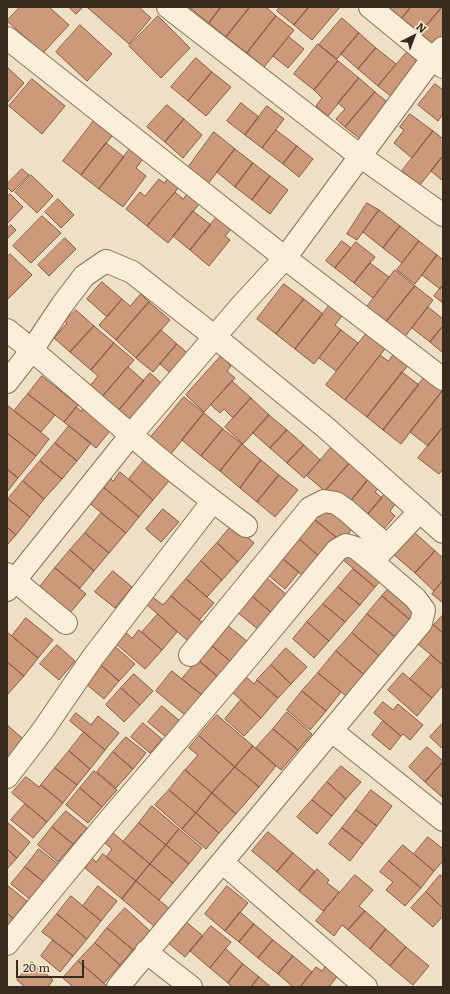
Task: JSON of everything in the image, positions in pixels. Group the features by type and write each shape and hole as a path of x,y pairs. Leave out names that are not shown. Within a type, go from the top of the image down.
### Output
{"street":[{"path":"168,7 360,156 443,216"},
{"path":"66,623 10,582 131,435 285,258 360,156 439,58 370,7"},
{"path":"7,38 285,258 443,379"},
{"path":"7,382 32,350 62,305 84,276 106,261 132,272 215,337 326,428 443,532"},
{"path":"7,330 131,435 246,526"},
{"path":"7,777 43,730 93,657 213,501"},
{"path":"190,655 310,508 324,501 336,503 387,546"},
{"path":"372,561 420,511"},
{"path":"7,944 104,826 250,655 337,550 346,545 356,548 415,598 424,610 421,623 118,987"},
{"path":"332,731 443,820"},
{"path":"222,862 366,987"},
{"path":"146,952 191,987"}],"building":[{"path":"20,7 49,7 69,25 43,53 7,21"},
{"path":"69,7 83,7 76,14"},
{"path":"139,7 151,18 129,44 88,8"},
{"path":"221,7 209,23 190,8"},
{"path":"221,7 250,7 226,37 209,23"},
{"path":"250,7 266,7 276,16 247,53 226,37"},
{"path":"280,7 309,7 294,25 277,11"},
{"path":"309,7 340,7 312,40 294,25"},
{"path":"389,7 411,7 402,18"},
{"path":"411,7 442,7 420,33 402,18"},
{"path":"442,7 443,44 439,49 420,33"},
{"path":"158,16 190,48 161,78 129,46"},
{"path":"276,16 294,30 264,67 247,53"},
{"path":"342,18 359,33 337,59 319,45"},
{"path":"80,25 112,54 87,81 56,52"},
{"path":"359,33 376,48 358,69 341,54"},
{"path":"289,37 304,49 288,68 273,56"},
{"path":"318,44 338,61 314,90 294,74"},
{"path":"376,48 396,64 378,86 358,69"},
{"path":"407,52 417,61 407,73 415,79 397,101 378,86"},
{"path":"196,58 212,72 188,101 171,87"},
{"path":"338,61 359,78 328,116 316,106 322,98 314,90"},
{"path":"7,67 24,83 7,103"},
{"path":"212,72 231,87 206,116 188,101"},
{"path":"359,78 375,92 345,127 336,119 345,109 338,103"},
{"path":"32,79 65,106 42,134 9,106"},
{"path":"435,84 443,90 443,114 438,121 418,105"},
{"path":"375,92 392,106 363,141 345,127"},
{"path":"241,103 259,117 245,135 227,121"},
{"path":"167,105 184,119 165,142 147,127"},
{"path":"267,106 284,119 262,148 245,135"},
{"path":"410,114 433,131 412,158 394,143 404,130 400,127"},
{"path":"96,118 115,132 81,175 63,161"},
{"path":"184,119 202,135 183,158 165,142"},
{"path":"276,130 297,146 283,164 262,148"},
{"path":"433,131 443,139 443,156 420,185 402,171"},
{"path":"214,132 235,149 207,185 187,169"},
{"path":"106,143 124,157 99,189 81,175"},
{"path":"132,146 145,156 136,168 146,176 123,207 99,189"},
{"path":"297,146 313,159 299,177 283,164"},
{"path":"235,149 253,163 235,187 217,172"},
{"path":"443,156 443,181 431,171"},
{"path":"253,163 270,176 252,200 235,187"},
{"path":"22,169 29,175 12,192 7,187 7,184"},
{"path":"172,173 183,182 147,226 126,209 140,192 145,196 159,179 164,183"},
{"path":"31,175 53,196 37,213 15,192"},
{"path":"270,176 288,190 270,214 252,200"},
{"path":"191,189 203,199 168,243 147,226 175,192 183,199"},
{"path":"10,194 23,207 7,224 7,197"},
{"path":"58,199 74,215 61,228 45,212"},
{"path":"367,203 379,210 357,240 347,234"},
{"path":"379,210 400,226 383,248 363,232"},
{"path":"193,211 211,225 190,250 173,236"},
{"path":"220,213 235,225 225,236 230,240 209,266 190,250"},
{"path":"42,216 61,233 31,263 13,246"},
{"path":"11,225 16,230 7,239 7,229"},
{"path":"400,226 419,241 402,263 383,248"},
{"path":"65,238 76,249 49,276 38,265"},
{"path":"342,241 351,248 335,268 326,261"},
{"path":"419,241 437,255 415,284 397,270"},
{"path":"356,242 375,257 354,283 335,268"},
{"path":"10,254 32,275 7,300 7,257"},
{"path":"437,255 443,260 443,285 440,289 422,275"},
{"path":"370,263 389,277 373,298 354,283"},
{"path":"395,270 415,286 385,323 366,308"},
{"path":"102,282 122,299 107,317 87,299"},
{"path":"284,284 304,299 276,334 257,319"},
{"path":"443,285 443,303 434,296"},
{"path":"415,286 433,300 404,338 385,323"},
{"path":"141,294 149,302 116,340 99,325 122,299 130,306"},
{"path":"304,299 323,314 295,349 276,334"},
{"path":"149,302 170,320 136,358 116,340"},
{"path":"332,302 345,312 335,325 341,330 314,364 295,349"},
{"path":"428,307 443,319 443,326 430,342 412,328"},
{"path":"76,310 94,326 70,352 54,338 67,323 65,321"},
{"path":"94,326 114,343 91,370 70,352"},
{"path":"443,326 443,353 430,342"},
{"path":"161,330 177,344 153,372 136,358"},
{"path":"341,330 358,343 336,371 319,358"},
{"path":"369,330 388,345 345,400 326,385"},
{"path":"114,343 134,360 102,397 89,387 98,376 91,370"},
{"path":"177,344 194,359 177,379 160,364"},
{"path":"395,353 409,364 367,417 345,400 380,355 388,361"},
{"path":"221,356 231,366 227,371 235,378 204,412 186,395"},
{"path":"128,367 144,381 118,411 102,397"},
{"path":"402,372 419,385 383,430 367,417"},
{"path":"150,373 168,389 136,427 118,411"},
{"path":"426,375 443,390 401,444 383,430"},
{"path":"42,376 78,405 64,422 28,394"},
{"path":"232,381 251,398 233,418 224,409 220,413 211,405"},
{"path":"443,390 443,427 428,446 410,432"},
{"path":"28,394 55,415 41,432 14,411"},
{"path":"184,397 204,413 170,455 150,438"},
{"path":"251,398 269,415 243,444 225,427"},
{"path":"87,404 114,426 96,448 64,422 76,407 81,411"},
{"path":"7,405 49,439 36,456 7,433"},
{"path":"204,413 223,429 201,456 182,440"},
{"path":"269,415 287,430 270,448 253,433"},
{"path":"69,426 91,443 77,461 55,443"},
{"path":"443,427 443,469 439,474 418,458"},
{"path":"223,429 242,444 220,471 201,456"},
{"path":"287,430 304,445 287,463 270,448"},
{"path":"7,433 36,456 18,478 7,469"},
{"path":"55,443 77,461 62,479 40,461"},
{"path":"335,443 353,459 325,491 307,476"},
{"path":"242,444 261,460 240,488 220,471"},
{"path":"304,445 320,460 304,478 287,463"},
{"path":"149,454 174,475 153,500 129,479"},
{"path":"353,459 372,475 345,508 325,491"},
{"path":"261,460 279,475 257,502 240,488"},
{"path":"40,461 62,479 44,499 23,481"},
{"path":"7,469 18,478 7,492"},
{"path":"120,472 153,500 139,517 101,485 108,476 113,481"},
{"path":"279,475 298,490 275,517 257,502"},
{"path":"372,475 382,484 375,492 382,498 361,522 345,508"},
{"path":"23,481 44,499 30,517 8,499"},
{"path":"101,485 139,517 126,533 87,501"},
{"path":"388,490 399,499 390,511 395,516 378,536 361,522"},
{"path":"8,499 30,517 16,535 7,527"},
{"path":"327,503 354,526 342,542 314,519"},
{"path":"163,509 179,522 161,542 146,529"},
{"path":"101,513 126,533 109,553 85,533"},
{"path":"314,519 342,542 325,561 298,538"},
{"path":"233,524 254,543 238,562 217,543"},
{"path":"7,527 16,535 7,545"},
{"path":"413,531 435,551 415,573 393,554"},
{"path":"85,533 109,553 94,571 70,550"},
{"path":"294,535 325,561 309,581 278,555"},
{"path":"217,543 238,562 222,580 201,561"},
{"path":"70,550 94,571 80,588 55,568"},
{"path":"349,550 382,579 375,587 342,559"},
{"path":"435,551 443,558 443,580 434,591 415,573"},
{"path":"282,558 299,572 285,589 268,575"},
{"path":"201,561 222,580 207,597 186,579"},
{"path":"55,568 86,594 69,614 38,589"},
{"path":"353,569 375,587 360,605 338,587"},
{"path":"113,571 132,587 115,608 95,592"},
{"path":"261,573 293,600 278,618 246,591"},
{"path":"186,579 214,603 199,620 171,596"},
{"path":"443,581 443,603 432,594"},
{"path":"338,587 360,605 345,622 323,604"},
{"path":"389,588 422,616 415,624 382,596"},
{"path":"246,591 278,618 264,634 232,608"},
{"path":"151,596 163,605 171,596 203,623 188,641 145,603"},
{"path":"382,596 415,624 400,641 367,614"},
{"path":"323,604 345,622 329,641 307,622"},
{"path":"158,614 177,632 162,650 142,632"},
{"path":"367,614 400,641 384,660 352,633"},
{"path":"443,615 443,633 434,625"},
{"path":"26,618 53,640 38,658 12,636"},
{"path":"307,622 329,641 314,658 293,639"},
{"path":"227,625 253,646 236,666 211,645"},
{"path":"434,625 443,633 443,665 418,644"},
{"path":"139,630 162,650 145,669 114,642 124,631 132,638"},
{"path":"7,632 38,658 24,676 7,662"},
{"path":"352,633 384,660 369,679 336,651"},
{"path":"110,642 135,664 119,681 95,660"},
{"path":"57,645 75,661 59,680 40,664"},
{"path":"211,645 236,666 223,681 198,660"},
{"path":"286,648 307,667 291,684 271,665"},
{"path":"336,651 369,679 351,700 318,673"},
{"path":"431,655 443,665 443,685 432,698 410,679"},
{"path":"95,660 119,681 104,699 79,678"},
{"path":"198,660 223,681 208,700 182,679"},
{"path":"7,662 24,676 7,695"},
{"path":"271,665 291,684 278,698 257,680"},
{"path":"172,671 208,700 191,720 156,691"},
{"path":"318,673 341,692 326,711 302,691"},
{"path":"403,673 432,698 417,716 388,690"},
{"path":"134,674 153,691 140,705 121,688"},
{"path":"245,676 254,684 257,680 278,698 261,718 231,691"},
{"path":"121,688 140,705 124,722 106,705"},
{"path":"302,691 326,711 310,730 287,710"},
{"path":"241,700 261,718 244,736 225,719"},
{"path":"383,702 393,710 398,704 423,725 410,740 403,734 401,736 374,713"},
{"path":"162,706 181,722 167,738 148,722"},
{"path":"287,712 312,734 298,750 273,729"},
{"path":"76,713 91,725 98,716 119,733 105,750 70,721"},
{"path":"217,715 253,746 235,767 199,736"},
{"path":"383,721 401,736 390,750 372,735"},
{"path":"143,723 162,739 150,753 131,737"},
{"path":"443,723 443,749 430,737"},
{"path":"7,725 28,743 12,761 7,756"},
{"path":"273,729 298,750 281,770 256,748"},
{"path":"84,732 105,750 90,769 69,751"},
{"path":"199,736 235,767 212,793 185,770 198,755 189,748"},
{"path":"126,737 146,753 133,769 113,752"},
{"path":"253,746 276,766 259,787 235,767"},
{"path":"427,747 443,762 425,782 409,767"},
{"path":"69,751 90,769 77,785 55,768"},
{"path":"113,752 133,769 116,788 97,772"},
{"path":"443,762 443,795 442,797 425,782"},
{"path":"341,766 361,782 346,799 327,782"},
{"path":"235,767 259,787 236,814 212,793"},
{"path":"55,768 77,785 63,803 41,785"},
{"path":"185,770 212,793 196,813 169,790"},
{"path":"94,771 117,790 102,807 80,788"},
{"path":"26,777 39,787 41,785 63,803 47,822 12,793"},
{"path":"327,782 346,799 332,816 312,800"},
{"path":"80,788 102,807 88,823 66,805"},
{"path":"169,790 196,813 182,829 155,805"},
{"path":"371,790 392,806 377,826 356,810"},
{"path":"212,793 236,814 219,833 196,813"},
{"path":"312,800 332,816 317,834 297,817"},
{"path":"25,804 47,822 33,838 11,820"},
{"path":"152,806 179,829 166,845 139,823"},
{"path":"356,810 377,826 363,844 342,828"},
{"path":"66,811 87,828 73,844 52,827"},
{"path":"196,813 219,833 206,849 182,829"},
{"path":"7,822 30,842 17,858 7,849"},
{"path":"139,823 166,845 150,864 123,842"},
{"path":"52,827 73,844 58,862 38,845"},
{"path":"342,828 363,844 350,861 329,844"},
{"path":"179,829 202,848 189,864 166,845"},
{"path":"268,832 293,853 277,872 252,851"},
{"path":"113,833 150,864 136,881 106,857 112,849 105,843"},
{"path":"428,837 443,849 443,861 434,871 414,854"},
{"path":"166,845 189,864 173,883 150,864"},
{"path":"403,845 434,871 421,888 389,861"},
{"path":"7,849 17,858 7,869"},
{"path":"39,849 59,865 45,883 25,867"},
{"path":"293,853 315,872 299,891 277,872"},
{"path":"103,854 136,881 122,899 85,868 92,858 96,862"},
{"path":"389,861 421,888 405,906 386,890 393,882 380,872"},
{"path":"150,864 173,883 159,900 136,881"},
{"path":"25,867 45,883 31,900 11,884"},
{"path":"317,869 329,880 327,883 339,892 323,911 299,891"},
{"path":"355,875 373,890 359,906 365,911 348,930 342,925 334,936 316,921"},
{"path":"440,875 443,877 443,908 426,892"},
{"path":"136,881 170,909 155,927 122,899"},
{"path":"7,885 33,906 19,924 7,913"},
{"path":"98,886 117,901 101,921 83,906"},
{"path":"227,886 248,903 225,931 205,914"},
{"path":"426,892 443,908 443,916 433,927 411,908"},
{"path":"71,896 101,921 87,939 57,914"},
{"path":"125,908 150,931 133,950 107,928"},
{"path":"365,911 386,929 370,949 348,930"},
{"path":"240,912 254,924 239,942 225,931"},
{"path":"7,913 19,924 7,939"},
{"path":"57,914 87,939 73,956 42,932"},
{"path":"185,921 203,936 185,957 167,942"},
{"path":"254,924 273,940 258,958 239,942"},
{"path":"211,926 231,942 210,968 190,951"},
{"path":"107,928 133,950 120,965 95,943"},
{"path":"386,929 406,947 390,966 370,949"},
{"path":"53,940 73,956 60,972 41,956"},
{"path":"273,940 293,956 278,974 258,958"},
{"path":"95,943 120,965 104,983 78,961"},
{"path":"406,947 429,966 413,985 390,966"},
{"path":"226,949 243,964 228,983 210,968"},
{"path":"293,956 312,972 300,987 293,987 278,974"},
{"path":"78,961 108,987 73,987 63,978"},
{"path":"32,962 53,980 48,987 25,987 17,980"},
{"path":"243,964 259,977 251,987 232,987 228,983"},
{"path":"327,964 339,974 329,987 300,987 316,967 322,971"},
{"path":"259,977 271,987 251,987"}]}
